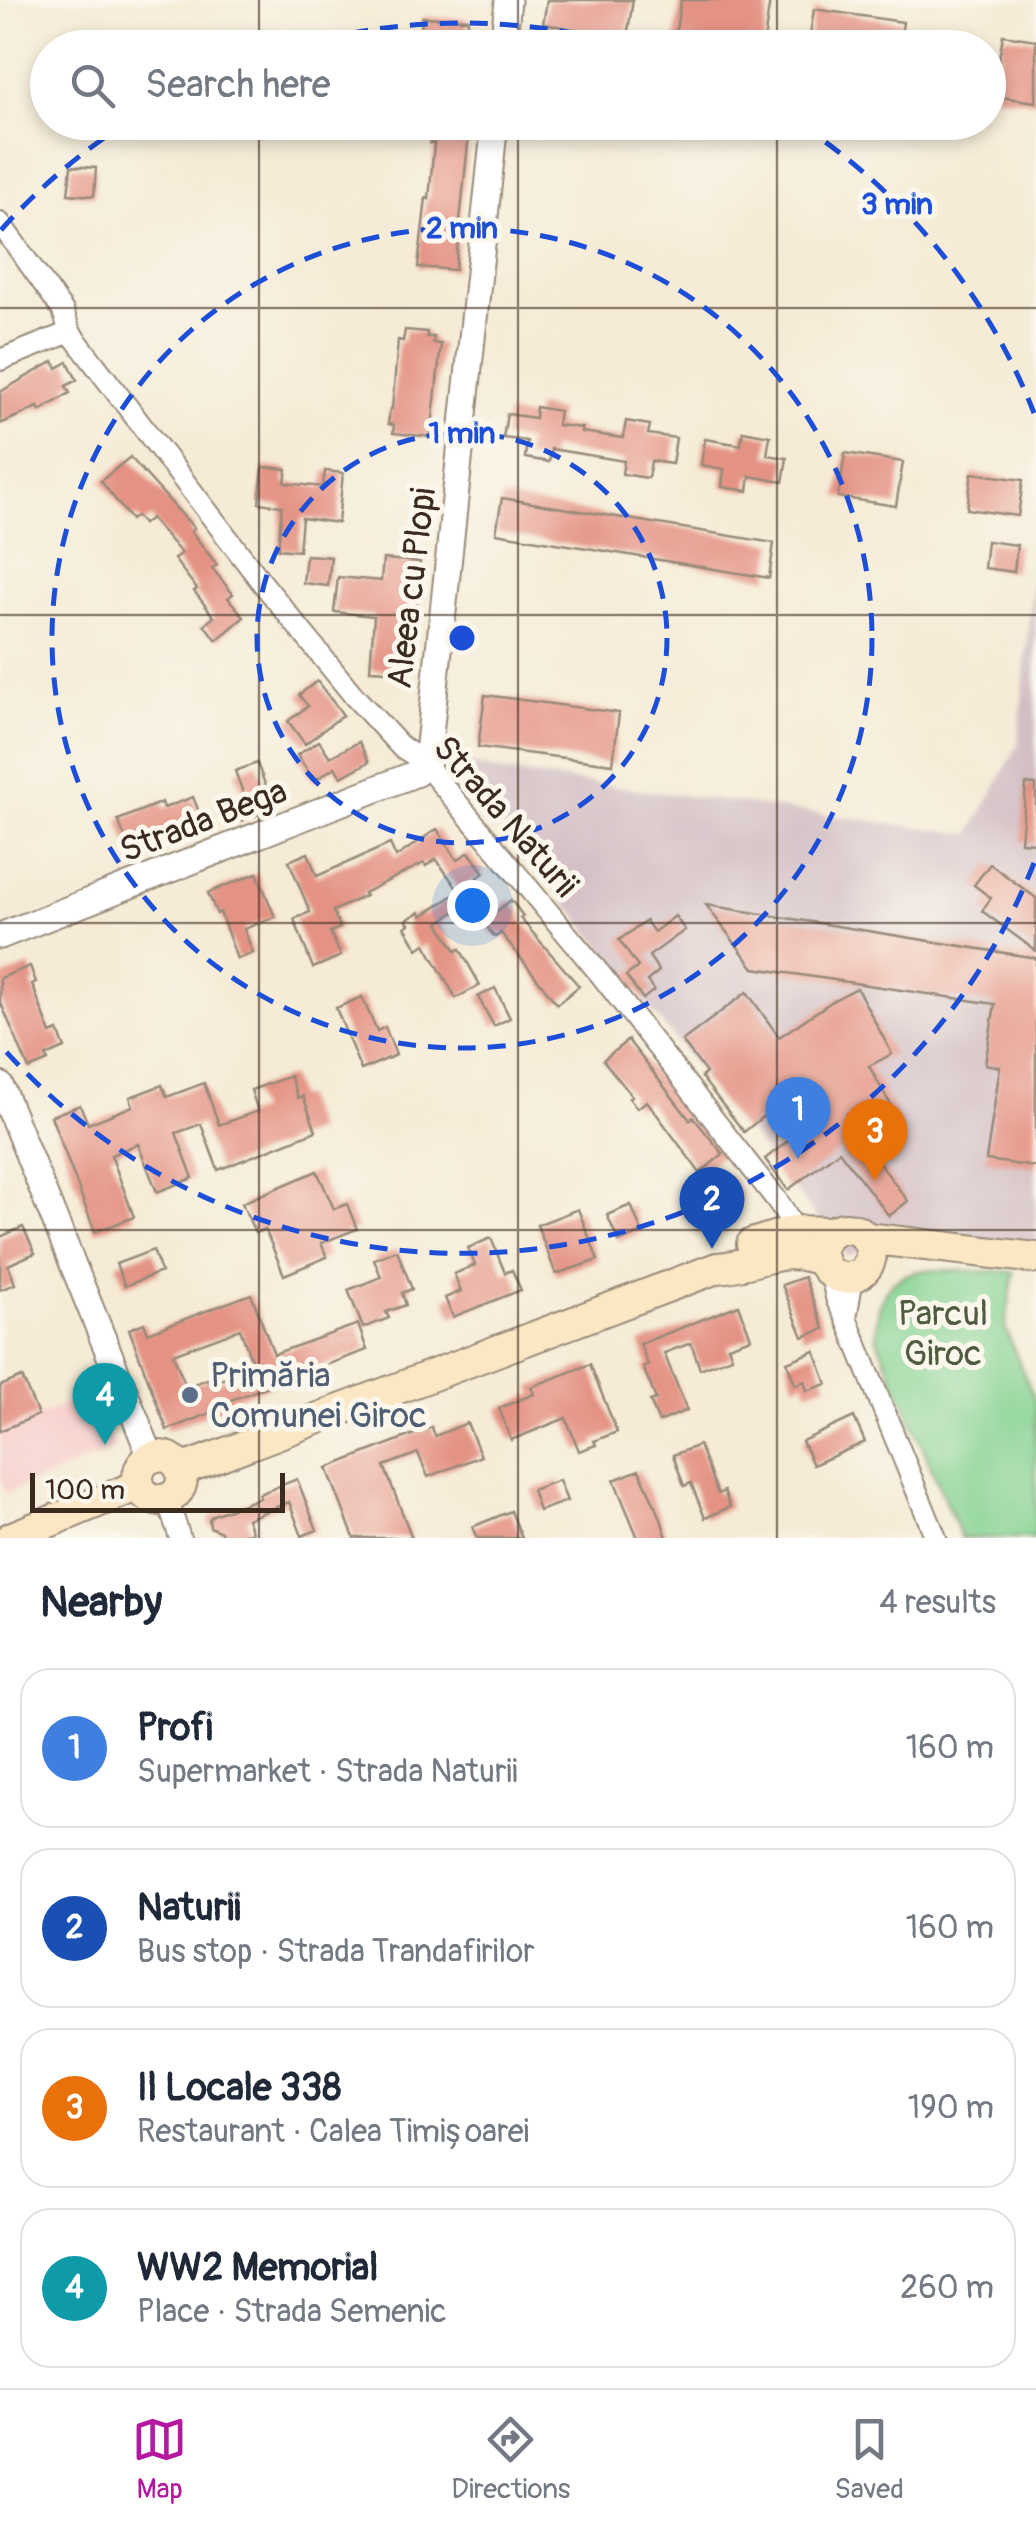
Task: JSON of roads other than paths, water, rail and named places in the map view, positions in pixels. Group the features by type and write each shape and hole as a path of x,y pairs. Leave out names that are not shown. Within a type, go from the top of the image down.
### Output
{"main road":[{"path":"182,1470 717,1268 780,1253 830,1247 919,1246 1036,1258"},
{"path":"10,1538 145,1471 158,1455 172,1459 182,1470 181,1485 167,1499 153,1499 142,1491 145,1471"}],"street":[{"path":"505,30 508,0"},
{"name":"Aleea cu Plopi","path":"427,763 493,140"},
{"name":"Strada Naturii","path":"0,223 62,311 70,332 354,696 401,747 427,763 731,1139 830,1247"},
{"path":"0,360 70,332"},
{"name":"Strada Bega","path":"0,936 417,773 427,763"},
{"path":"0,1085 145,1471"},
{"path":"830,1247 846,1318 936,1538"},
{"path":"167,1499 180,1538"}],"place":[{"name":"Profi","path":"798,1159"},
{"name":"Il Locale 338","path":"875,1181"},
{"name":"Naturii","path":"712,1249"},
{"name":"Primăria Comunei Giroc","path":"190,1395"},
{"name":"WW2 Memorial","path":"105,1445"}],"park label":[{"name":"Parcul Giroc","path":"943,1333"}]}
